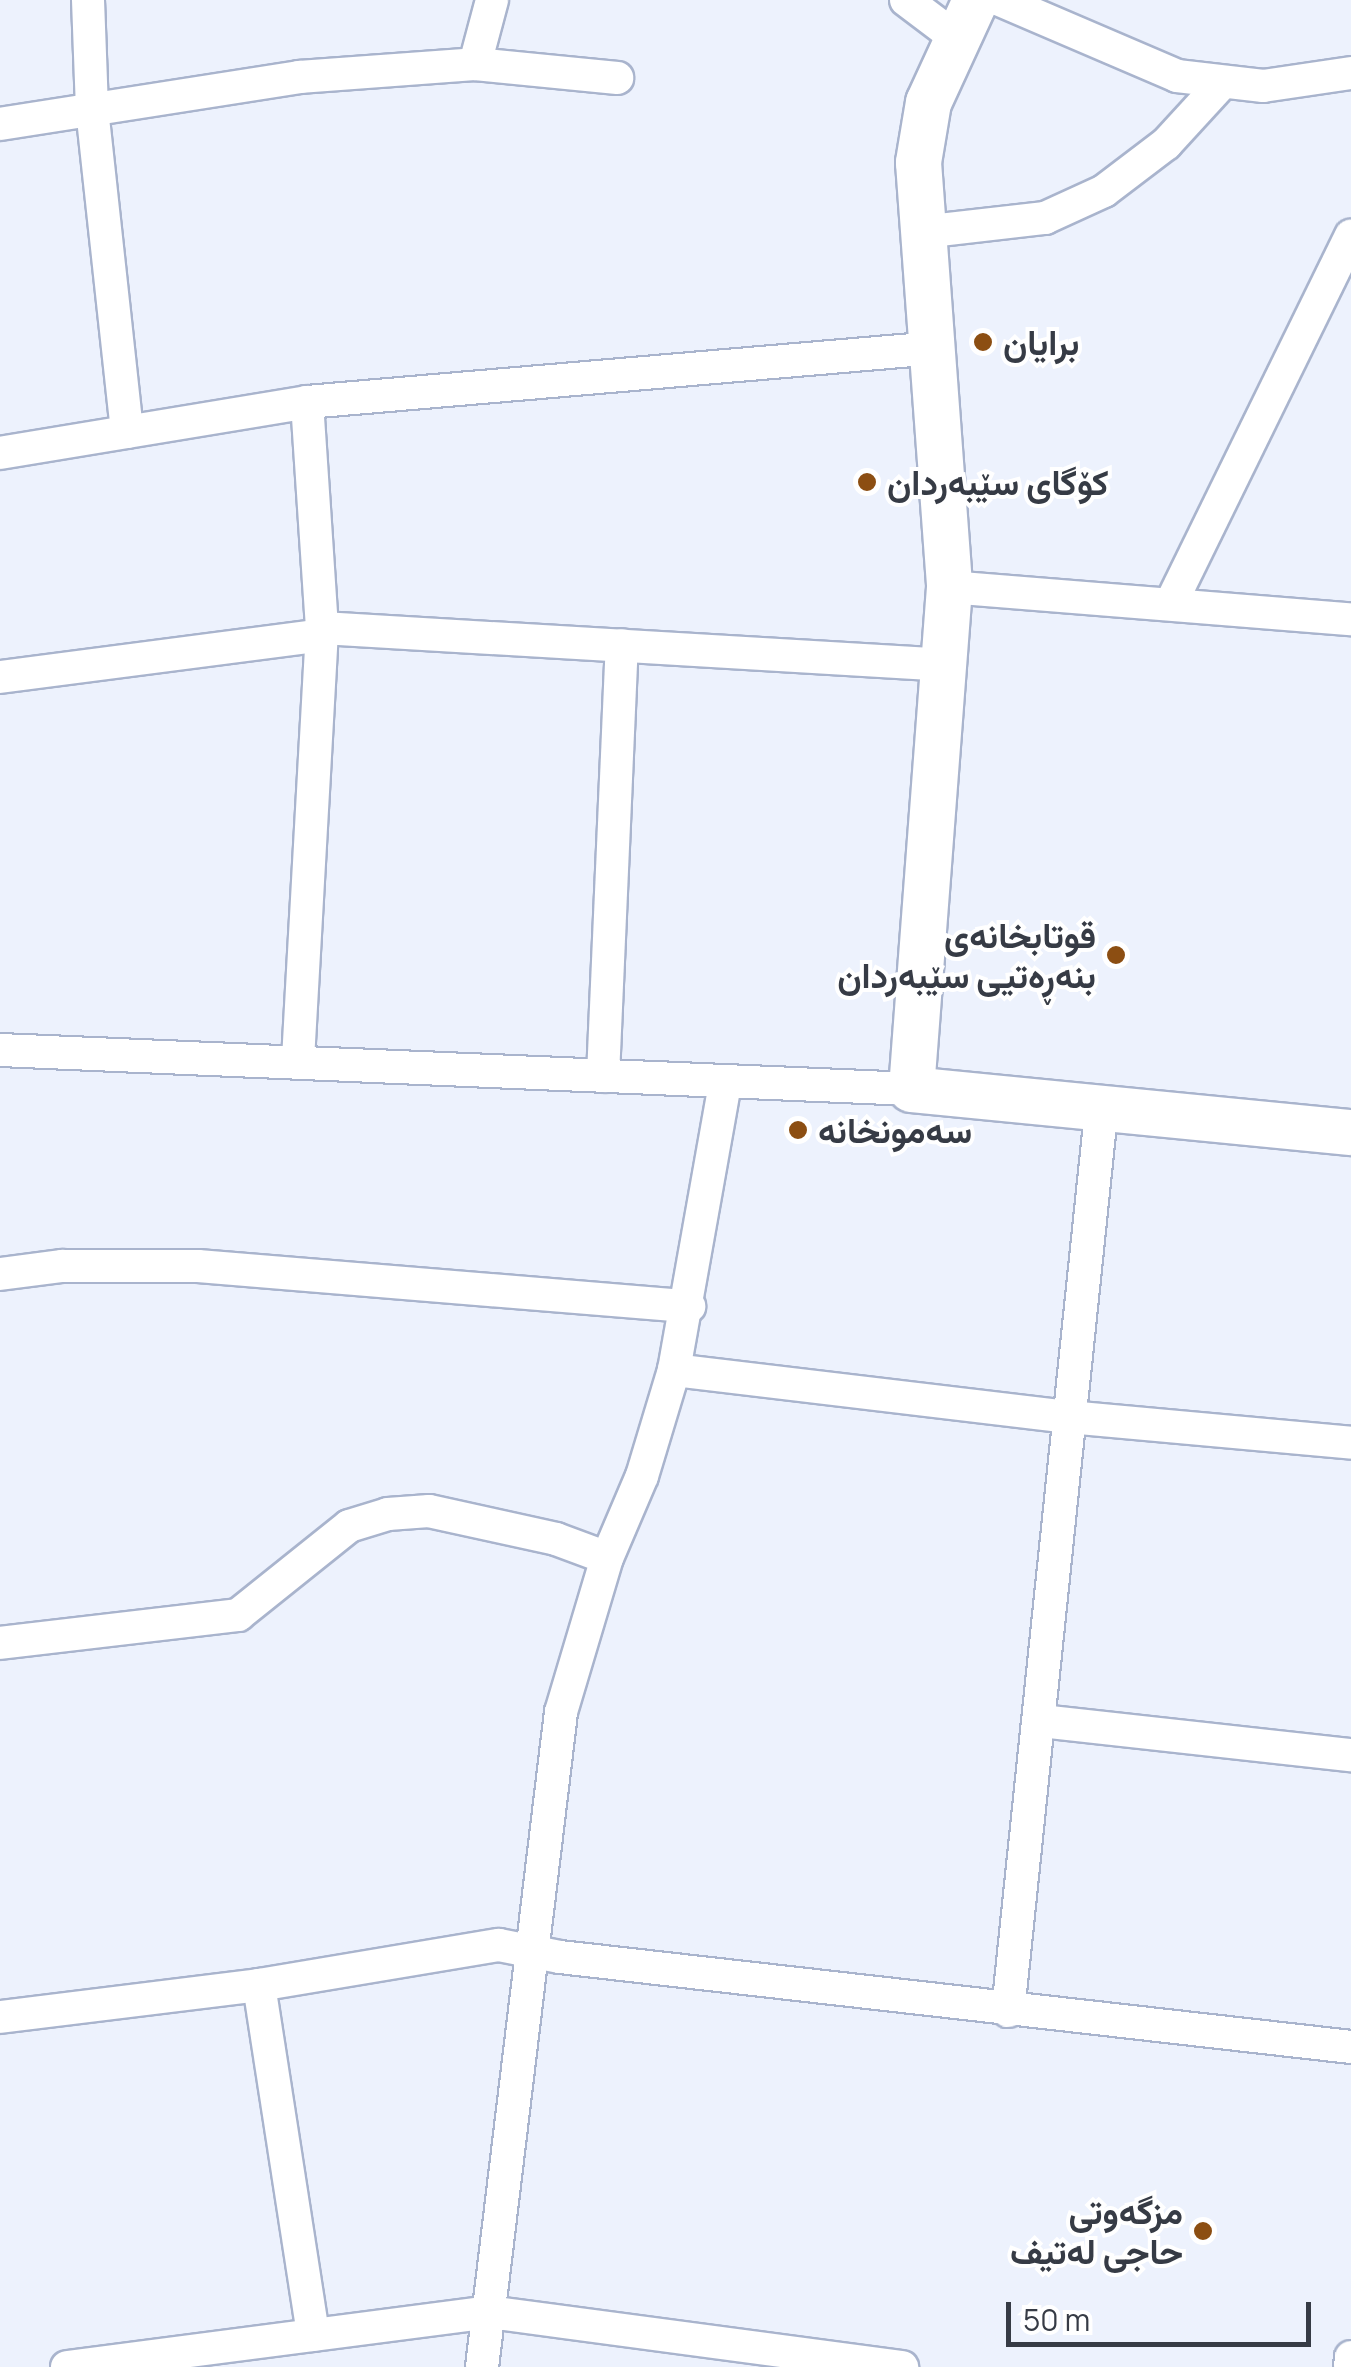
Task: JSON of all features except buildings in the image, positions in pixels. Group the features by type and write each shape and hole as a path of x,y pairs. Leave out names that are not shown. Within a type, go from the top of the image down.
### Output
{"street":[{"path":"88,0 92,108 127,432"},
{"path":"475,64 492,0"},
{"path":"906,0 965,19 928,102 918,162 936,348 949,587 948,665 911,1090"},
{"path":"1000,0 1177,76 1220,85 1263,86 1351,73"},
{"path":"0,124 299,76 475,64 617,78"},
{"path":"922,232 1044,218 1104,190 1166,144 1220,85"},
{"path":"1172,600 1351,235"},
{"path":"0,453 307,402 936,348"},
{"path":"298,1060 322,632 307,402"},
{"path":"949,587 1172,600 1351,619"},
{"path":"0,677 322,632 948,665"},
{"path":"603,1076 622,645"},
{"path":"0,1050 298,1060 726,1084 911,1090 1102,1105 1351,1132"},
{"path":"482,2367 561,1712 607,1558 642,1476 674,1370 726,1084"},
{"path":"1008,2011 1102,1105"},
{"path":"0,1274 62,1266 198,1266 688,1306"},
{"path":"674,1370 1068,1418 1351,1443"},
{"path":"0,1644 238,1615 350,1526 388,1514 429,1511 556,1539 607,1558"},
{"path":"1041,1721 1351,1755"},
{"path":"0,2017 259,1985 499,1944 1008,2011 1351,2046"},
{"path":"259,1985 313,2335"},
{"path":"67,2367 488,2312 730,2356 902,2367"},
{"path":"1350,2367 1351,2356"}],"place":[{"name":"برايان","path":"983,342"},
{"name":"کۆگای سێبەردان","path":"867,482"},
{"name":"قوتابخانەی بنەڕەتیی سێبەردان","path":"1116,955"},
{"name":"سەمونخانە","path":"798,1130"},
{"name":"مزگەوتی حاجی لەتیف","path":"1203,2231"}]}
